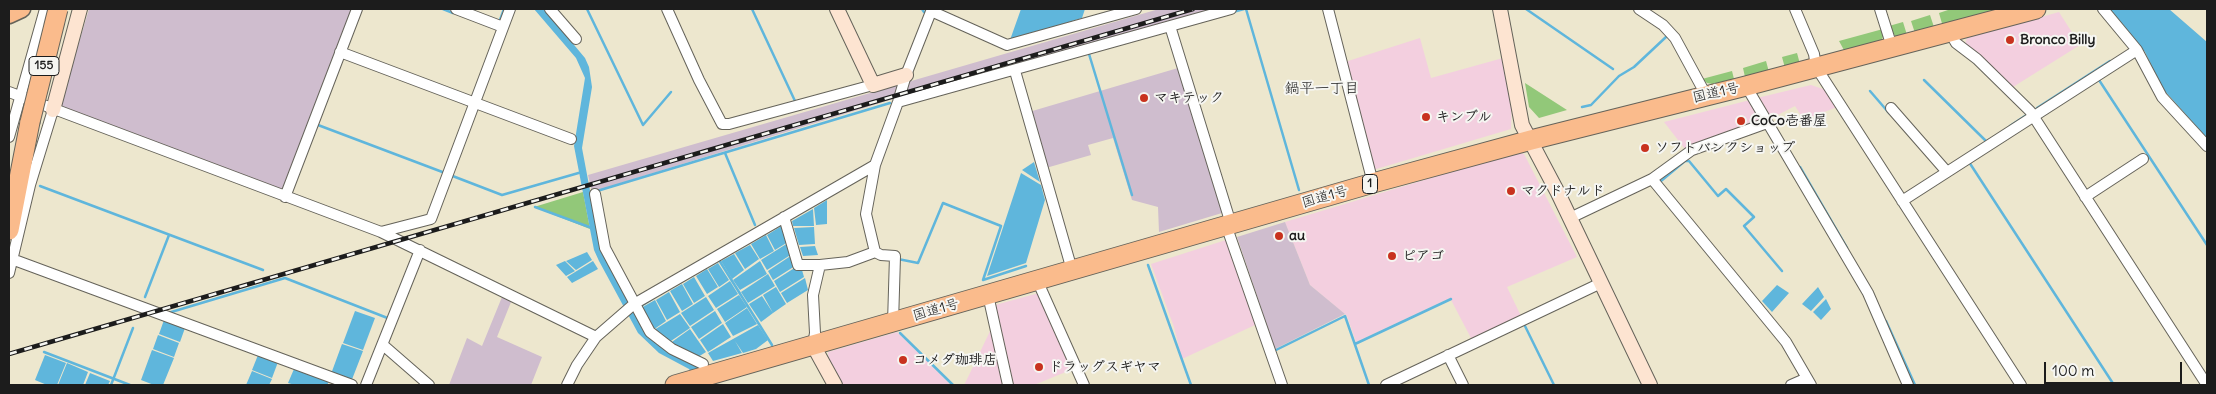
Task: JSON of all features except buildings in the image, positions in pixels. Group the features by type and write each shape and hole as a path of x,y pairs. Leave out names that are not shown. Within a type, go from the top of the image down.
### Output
{"highway":[{"name":"155","path":"9,230 30,122 58,9"},
{"name":"国道1号","path":"694,377 814,346 1372,183 2036,9"},
{"name":"155","path":"9,178 30,122"}],"main road":[{"path":"9,15 22,9"}],"street":[{"path":"9,137 45,9"},
{"path":"9,273 30,185 53,110 80,9"},
{"path":"285,196 357,9"},
{"path":"456,9 503,27"},
{"path":"381,232 431,219 510,9"},
{"path":"550,9 576,39"},
{"path":"667,9 699,80 722,124 729,124 906,75"},
{"path":"837,9 873,85"},
{"path":"875,252 866,214 875,165 931,10 1007,45 1136,9"},
{"path":"898,102 1015,71 1231,9"},
{"path":"1328,9 1372,183"},
{"path":"1500,9 1522,125 1570,218 1650,385"},
{"path":"1639,9 1663,25 1675,38 1706,95"},
{"path":"1795,9 1814,54 1816,68 2021,385"},
{"path":"1880,9 1892,47"},
{"path":"2103,9 2137,50 2162,97 2207,146"},
{"path":"1170,26 1228,224 1282,385"},
{"path":"1949,31 1956,44 1977,59 2030,111 2207,385"},
{"path":"1902,201 2137,50"},
{"path":"340,52 571,139"},
{"path":"1015,71 1072,270"},
{"path":"1746,86 1868,293 1908,385"},
{"path":"9,92 381,232 596,337"},
{"path":"1891,108 1947,172"},
{"path":"1570,218 1652,179 1692,150 1767,123"},
{"path":"2085,196 2143,159"},
{"path":"567,385 577,365 596,337 634,304 875,165"},
{"path":"1652,179 1786,342 1809,381 1791,385"},
{"path":"595,194 605,248 634,304 650,332 672,349 694,377"},
{"path":"784,217 798,265 848,262 875,252 881,255 895,256 893,323"},
{"path":"366,385 420,250"},
{"path":"11,259 352,385"},
{"path":"820,265 813,295 814,346 835,385"},
{"path":"1037,280 1084,385"},
{"path":"1386,385 1601,283"},
{"path":"988,295 1008,385"},
{"path":"382,346 429,385"},
{"path":"1448,355 1463,385"}],"shaded area":[{"path":"89,9 352,9 284,191 60,106"},
{"path":"1159,9 1219,9 896,98 592,192 588,175"},
{"path":"2059,12 2080,45 2013,87 1979,54 1965,44 1967,38"},
{"path":"1420,38 1431,78 1503,58 1512,97 1511,129 1373,170 1345,62"},
{"path":"1178,68 1222,213 1159,232 1158,207 1132,200 1113,138 1088,145 1091,155 1046,168 1029,112"},
{"path":"1811,85 1826,90 1837,107 1804,120 1795,106 1770,119 1757,98"},
{"path":"1750,100 1760,116 1758,121 1685,149 1664,122"},
{"path":"1517,152 1524,154 1577,257 1507,287 1521,316 1472,340 1450,298 1356,342 1347,316 1310,285 1285,222"},
{"path":"1285,222 1310,285 1345,314 1275,349 1237,237"},
{"path":"1226,240 1255,325 1182,359 1174,327 1151,264"},
{"path":"1039,293 1073,369 1034,385 1012,385 995,305"},
{"path":"502,297 511,302 497,337 542,357 531,385 449,385 467,338 482,346"},
{"path":"992,327 1005,385 964,385 970,373"},
{"path":"897,332 951,385 843,385 829,365 828,352"}],"green space":[{"path":"1951,9 1997,9 1998,12 1943,27 1939,13"},
{"path":"1930,15 1934,27 1915,33 1911,21"},
{"path":"1903,22 1907,35 1895,36 1889,26"},
{"path":"1883,29 1884,34 1881,42 1845,52 1839,41"},
{"path":"1797,53 1800,64 1785,68 1782,57"},
{"path":"1766,61 1769,72 1745,77 1743,68"},
{"path":"1732,71 1734,79 1712,84 1702,79"},
{"path":"1525,83 1567,110 1539,118 1529,107"},
{"path":"583,192 590,229 534,207"}],"water":[{"path":"534,9 544,9 585,58 589,67 592,87 582,148 598,233 640,323 698,366 709,385 699,385 689,369 659,353 638,333 599,261 594,250 574,146 585,78 576,58"},
{"path":"1021,9 1085,9 1082,18 1010,40"},
{"path":"2109,9 2169,9 2207,42 2207,138 2163,89 2145,52"},
{"path":"1034,162 1040,182 1022,170"},
{"path":"1021,173 1041,185 1045,200 1026,263 987,276"},
{"path":"827,200 827,224 816,225 814,208"},
{"path":"813,209 814,226 793,226 792,221"},
{"path":"783,225 788,242 775,250 767,235"},
{"path":"814,227 815,244 799,245 794,228"},
{"path":"766,235 774,251 760,259 751,244"},
{"path":"788,243 792,254 767,270 761,260"},
{"path":"750,245 759,259 745,269 735,253"},
{"path":"815,246 818,255 803,256 800,247"},
{"path":"587,252 592,260 576,270 566,261"},
{"path":"734,254 744,270 732,279 721,261"},
{"path":"792,255 795,266 773,280 768,271"},
{"path":"565,261 575,271 566,276 556,265"},
{"path":"593,261 598,269 572,283 567,277"},
{"path":"760,261 767,274 740,290 733,280"},
{"path":"718,263 729,280 719,287 708,269"},
{"path":"796,267 797,270 802,270 804,277 780,292 774,281"},
{"path":"707,269 718,287 707,294 696,276"},
{"path":"768,274 775,286 748,303 741,292"},
{"path":"694,277 705,296 694,303 683,284"},
{"path":"805,278 808,290 787,303 781,293"},
{"path":"730,281 738,294 716,308 708,296"},
{"path":"682,284 693,304 682,311 670,291"},
{"path":"1777,285 1789,293 1772,312 1762,301"},
{"path":"776,287 786,304 773,313 763,295"},
{"path":"1818,287 1824,297 1811,311 1802,304"},
{"path":"669,292 680,312 667,320 656,300"},
{"path":"739,295 747,307 725,322 717,309"},
{"path":"762,296 773,313 761,322 749,304"},
{"path":"706,297 714,310 690,326 681,313"},
{"path":"1826,299 1831,309 1821,320 1813,312"},
{"path":"655,300 666,321 653,330 641,308"},
{"path":"747,308 757,324 733,336 725,323"},
{"path":"355,311 375,318 363,350 343,343"},
{"path":"715,311 722,323 699,339 691,327"},
{"path":"680,314 690,328 668,343 654,330"},
{"path":"164,320 185,328 180,342 159,334"},
{"path":"723,324 731,337 708,352 700,340"},
{"path":"758,325 768,340 756,349 743,353 735,341 742,353 713,361 708,353"},
{"path":"690,329 706,352 698,357 669,344"},
{"path":"158,335 179,343 174,357 153,349"},
{"path":"342,344 363,351 351,382 331,374"},
{"path":"152,350 174,358 163,385 154,385 141,380"},
{"path":"45,355 66,363 57,385 47,385 35,380"},
{"path":"258,355 278,362 272,378 252,370"},
{"path":"67,363 88,372 83,385 58,385"},
{"path":"294,369 329,382 327,385 295,385 288,383"},
{"path":"252,371 272,379 269,385 246,385"},
{"path":"90,373 110,381 108,385 85,385"}],"waterway":[{"path":"443,9 453,13"},
{"path":"500,20 504,9"},
{"path":"587,9 643,125 671,92"},
{"path":"752,9 795,101"},
{"path":"1233,12 1244,9"},
{"path":"1246,9 1299,190"},
{"path":"1526,9 1613,69"},
{"path":"1582,107 1591,105 1619,76 1634,67 1666,37"},
{"path":"1089,54 1132,195"},
{"path":"2037,108 2110,61"},
{"path":"1924,80 1986,141"},
{"path":"2099,80 2207,245"},
{"path":"1870,91 1889,113"},
{"path":"597,191 890,103"},
{"path":"2010,126 2028,114"},
{"path":"318,125 445,173"},
{"path":"725,153 755,225"},
{"path":"1661,181 1685,161 1689,161 1718,196 1726,189 1754,217 1744,226 1782,271"},
{"path":"1969,162 2114,385"},
{"path":"1800,167 1847,248"},
{"path":"450,175 502,195 582,172"},
{"path":"40,186 263,270"},
{"path":"898,259 918,263 943,203 1001,226 983,280 1026,266"},
{"path":"535,207 592,228"},
{"path":"145,297 169,235"},
{"path":"719,260 772,345"},
{"path":"1148,265 1191,385"},
{"path":"168,313 285,278 390,319"},
{"path":"641,306 652,299"},
{"path":"1355,344 1451,299"},
{"path":"1276,350 1345,316 1369,385"},
{"path":"1886,321 1915,385"},
{"path":"1524,324 1554,385"},
{"path":"111,385 133,328"},
{"path":"900,333 953,385"},
{"path":"44,352 130,385"}],"railway":[{"path":"9,354 1193,9"}],"place":[{"name":"Bronco Billy","path":"2010,40"},
{"name":"マキテック","path":"1144,98"},
{"name":"キンブル","path":"1426,117"},
{"name":"CoCo壱番屋","path":"1741,121"},
{"name":"ソフトバンクショップ","path":"1645,148"},
{"name":"マクドナルド","path":"1511,191"},
{"name":"au","path":"1279,236"},
{"name":"ピアゴ","path":"1392,256"},
{"name":"コメダ珈琲店","path":"903,360"},
{"name":"ドラッグスギヤマ","path":"1039,367"}],"district":[{"name":"鍋平一丁目","path":"1322,89"}]}
